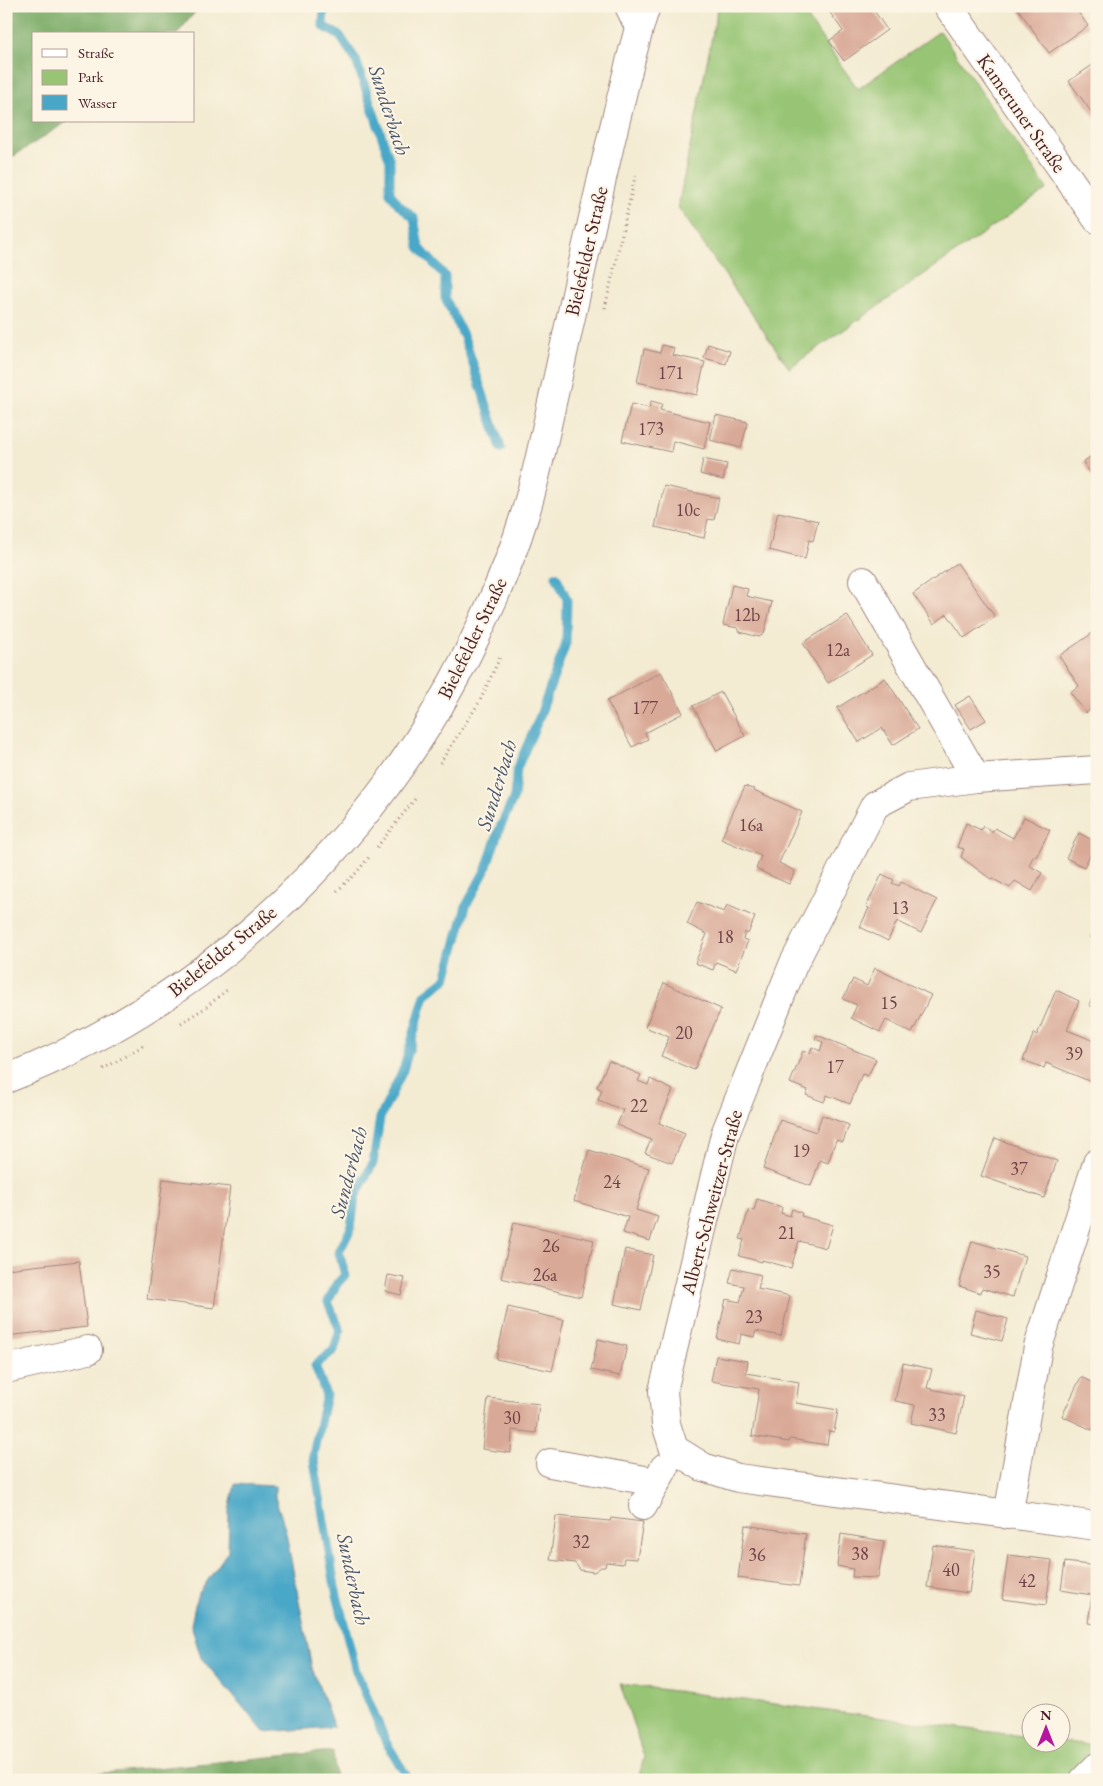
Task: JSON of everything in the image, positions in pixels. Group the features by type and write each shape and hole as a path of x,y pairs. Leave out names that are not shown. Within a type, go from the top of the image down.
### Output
{"street":[{"name":"Kameruner Straße","path":"948,6 1097,219"},
{"name":"Bielefelder Straße","path":"6,1079 94,1038 162,1000 258,926 312,875 364,816 406,759 442,702 498,590 525,514 613,133 638,13"},
{"path":"863,581 976,778"},
{"name":"Albert-Schweitzer-Straße","path":"674,1449 666,1424 663,1391 725,1134 793,965 875,805 908,786 976,778 1097,770"},
{"path":"1008,1515 1038,1347 1097,1163"},
{"path":"6,1368 88,1350"},
{"path":"643,1506 674,1449 703,1467 738,1478 1097,1526"},
{"path":"550,1464 656,1482"},
{"path":"1084,1780 1097,1767"}],"path":[{"path":"605,310 637,167"},
{"path":"439,764 480,701 504,648"},
{"path":"336,892 356,873 401,818 417,795"},
{"path":"180,1023 205,1008 234,984"},
{"path":"96,1072 147,1044"}],"green space":[{"path":"6,6 200,6 179,32 32,32 32,122 66,122 6,161"},
{"path":"718,6 799,6 858,89 940,31 1047,189 789,368 678,207"},
{"path":"620,1684 1020,1736 1020,1754 1070,1754 1070,1742 1096,1746 1062,1780 638,1780 644,1757"},
{"path":"333,1751 336,1780 31,1780"}],"water":[{"path":"235,1484 275,1486 275,1497 285,1528 312,1668 334,1727 264,1732 201,1658 191,1625 197,1596 228,1551 229,1511"}],"building":[{"path":"871,6 887,30 844,61 829,41 843,31 826,7"},
{"path":"1016,6 1074,6 1088,26 1049,53"},
{"path":"1097,62 1097,120 1069,81"},
{"path":"708,344 730,351 726,364 704,358"},
{"path":"662,345 674,348 672,355 705,362 697,395 637,382 644,349 660,353"},
{"path":"651,401 662,404 660,410 710,422 704,449 673,441 671,452 622,441 631,404 649,408"},
{"path":"716,415 748,422 741,448 710,440"},
{"path":"1097,452 1097,474 1093,477 1083,462"},
{"path":"703,459 727,464 723,480 700,474"},
{"path":"664,486 719,498 714,520 708,519 704,538 655,527"},
{"path":"778,512 818,521 813,541 809,540 805,559 769,550"},
{"path":"957,563 995,617 964,638 947,614 934,624 913,594"},
{"path":"732,585 748,589 746,596 772,602 764,634 759,637 740,632 738,628 723,625"},
{"path":"847,615 872,655 828,683 803,643"},
{"path":"1097,630 1097,705 1086,713 1070,692 1079,686 1059,656"},
{"path":"661,672 683,713 645,733 648,739 632,747 607,701"},
{"path":"885,678 918,729 893,745 882,728 859,742 837,708"},
{"path":"721,692 745,736 717,751 693,706"},
{"path":"970,696 986,720 971,729 955,705"},
{"path":"745,786 753,788 802,812 779,863 795,871 789,884 756,869 761,856 721,839"},
{"path":"1024,817 1050,830 1036,857 1034,855 1029,865 1042,873 1032,891 1015,881 1010,888 992,880 961,857 964,849 957,847 966,823 981,830 983,826 992,832 995,828 1013,838"},
{"path":"1079,833 1094,841 1095,846 1084,867 1066,858"},
{"path":"882,874 894,880 892,883 899,886 901,882 937,900 921,933 897,921 888,941 860,927 869,908 866,907"},
{"path":"697,902 724,912 727,905 755,917 748,934 745,932 743,939 748,941 736,970 716,962 713,970 695,963 707,934 687,924"},
{"path":"1097,925 1097,940 1091,937"},
{"path":"875,968 931,995 912,1033 886,1020 880,1032 851,1018 857,1005 843,999 853,979 867,986"},
{"path":"664,983 721,1009 694,1070 661,1056 669,1037 645,1027"},
{"path":"1097,988 1097,1009 1089,1005"},
{"path":"1056,990 1079,1001 1067,1030 1097,1042 1097,1062 1089,1081 1046,1063 1044,1068 1023,1060 1034,1033 1037,1035"},
{"path":"817,1035 876,1059 868,1076 862,1074 850,1104 827,1095 824,1102 806,1095 808,1090 790,1083 803,1051 810,1054 812,1047 820,1051 823,1042 815,1039"},
{"path":"609,1061 641,1075 638,1081 648,1085 650,1079 673,1090 659,1123 685,1134 672,1163 645,1153 651,1140 617,1125 623,1110 598,1100 602,1090 597,1087"},
{"path":"822,1115 849,1125 843,1142 836,1140 828,1163 820,1160 811,1186 763,1169 780,1120 816,1132"},
{"path":"995,1138 1057,1161 1044,1198 981,1176"},
{"path":"589,1150 649,1168 636,1210 658,1217 650,1241 623,1233 628,1217 574,1201"},
{"path":"163,1179 230,1187 214,1308 147,1299"},
{"path":"757,1199 782,1207 781,1213 790,1216 792,1209 802,1213 801,1216 833,1225 826,1248 799,1241 791,1268 739,1256 744,1240 740,1239 749,1209 754,1211"},
{"path":"514,1222 594,1240 581,1297 501,1278"},
{"path":"972,1241 1025,1256 1013,1297 982,1288 981,1293 959,1286"},
{"path":"625,1249 653,1255 641,1310 614,1304"},
{"path":"79,1261 87,1327 6,1336 6,1269"},
{"path":"733,1268 761,1275 758,1289 790,1296 781,1336 756,1331 754,1337 741,1334 739,1344 717,1339 726,1299 740,1302 744,1286 729,1283"},
{"path":"388,1275 405,1278 401,1295 385,1291"},
{"path":"508,1307 564,1320 552,1371 496,1359"},
{"path":"976,1310 1008,1319 1002,1341 970,1333"},
{"path":"598,1339 627,1346 620,1376 591,1370"},
{"path":"716,1356 748,1361 746,1373 799,1382 796,1403 838,1410 834,1432 829,1431 827,1445 790,1439 789,1442 752,1436 759,1389 711,1381"},
{"path":"903,1363 932,1369 927,1388 964,1396 956,1433 911,1423 915,1405 895,1401"},
{"path":"1081,1377 1097,1385 1097,1421 1092,1430 1062,1416"},
{"path":"488,1398 539,1404 536,1433 512,1430 511,1453 482,1449"},
{"path":"556,1516 610,1521 611,1518 643,1522 637,1559 624,1558 623,1564 606,1562 605,1567 601,1567 594,1572 580,1570 575,1563 550,1560"},
{"path":"745,1525 806,1534 799,1586 738,1578"},
{"path":"841,1534 884,1541 878,1578 852,1577 853,1569 837,1566"},
{"path":"933,1545 975,1551 969,1593 927,1587"},
{"path":"1008,1555 1052,1560 1046,1605 1002,1599"},
{"path":"1065,1562 1096,1566 1094,1580 1097,1580 1097,1624 1088,1623 1092,1595 1061,1590"}],"waterway":[{"name":"Sunderbach","path":"324,6 323,26 340,36 356,60 390,161 390,193 399,205 414,218 419,247 445,276 445,298 464,337 501,448"},
{"name":"Sunderbach","path":"409,1780 386,1742 356,1671 335,1587 313,1455 326,1395 315,1365 334,1350 340,1330 328,1302 336,1285 345,1275 339,1252 351,1228 355,1197 373,1163 380,1118 403,1070 425,995 446,979 466,906 486,869 499,830 514,797 517,768 538,721 566,643 567,599 556,576"}]}
